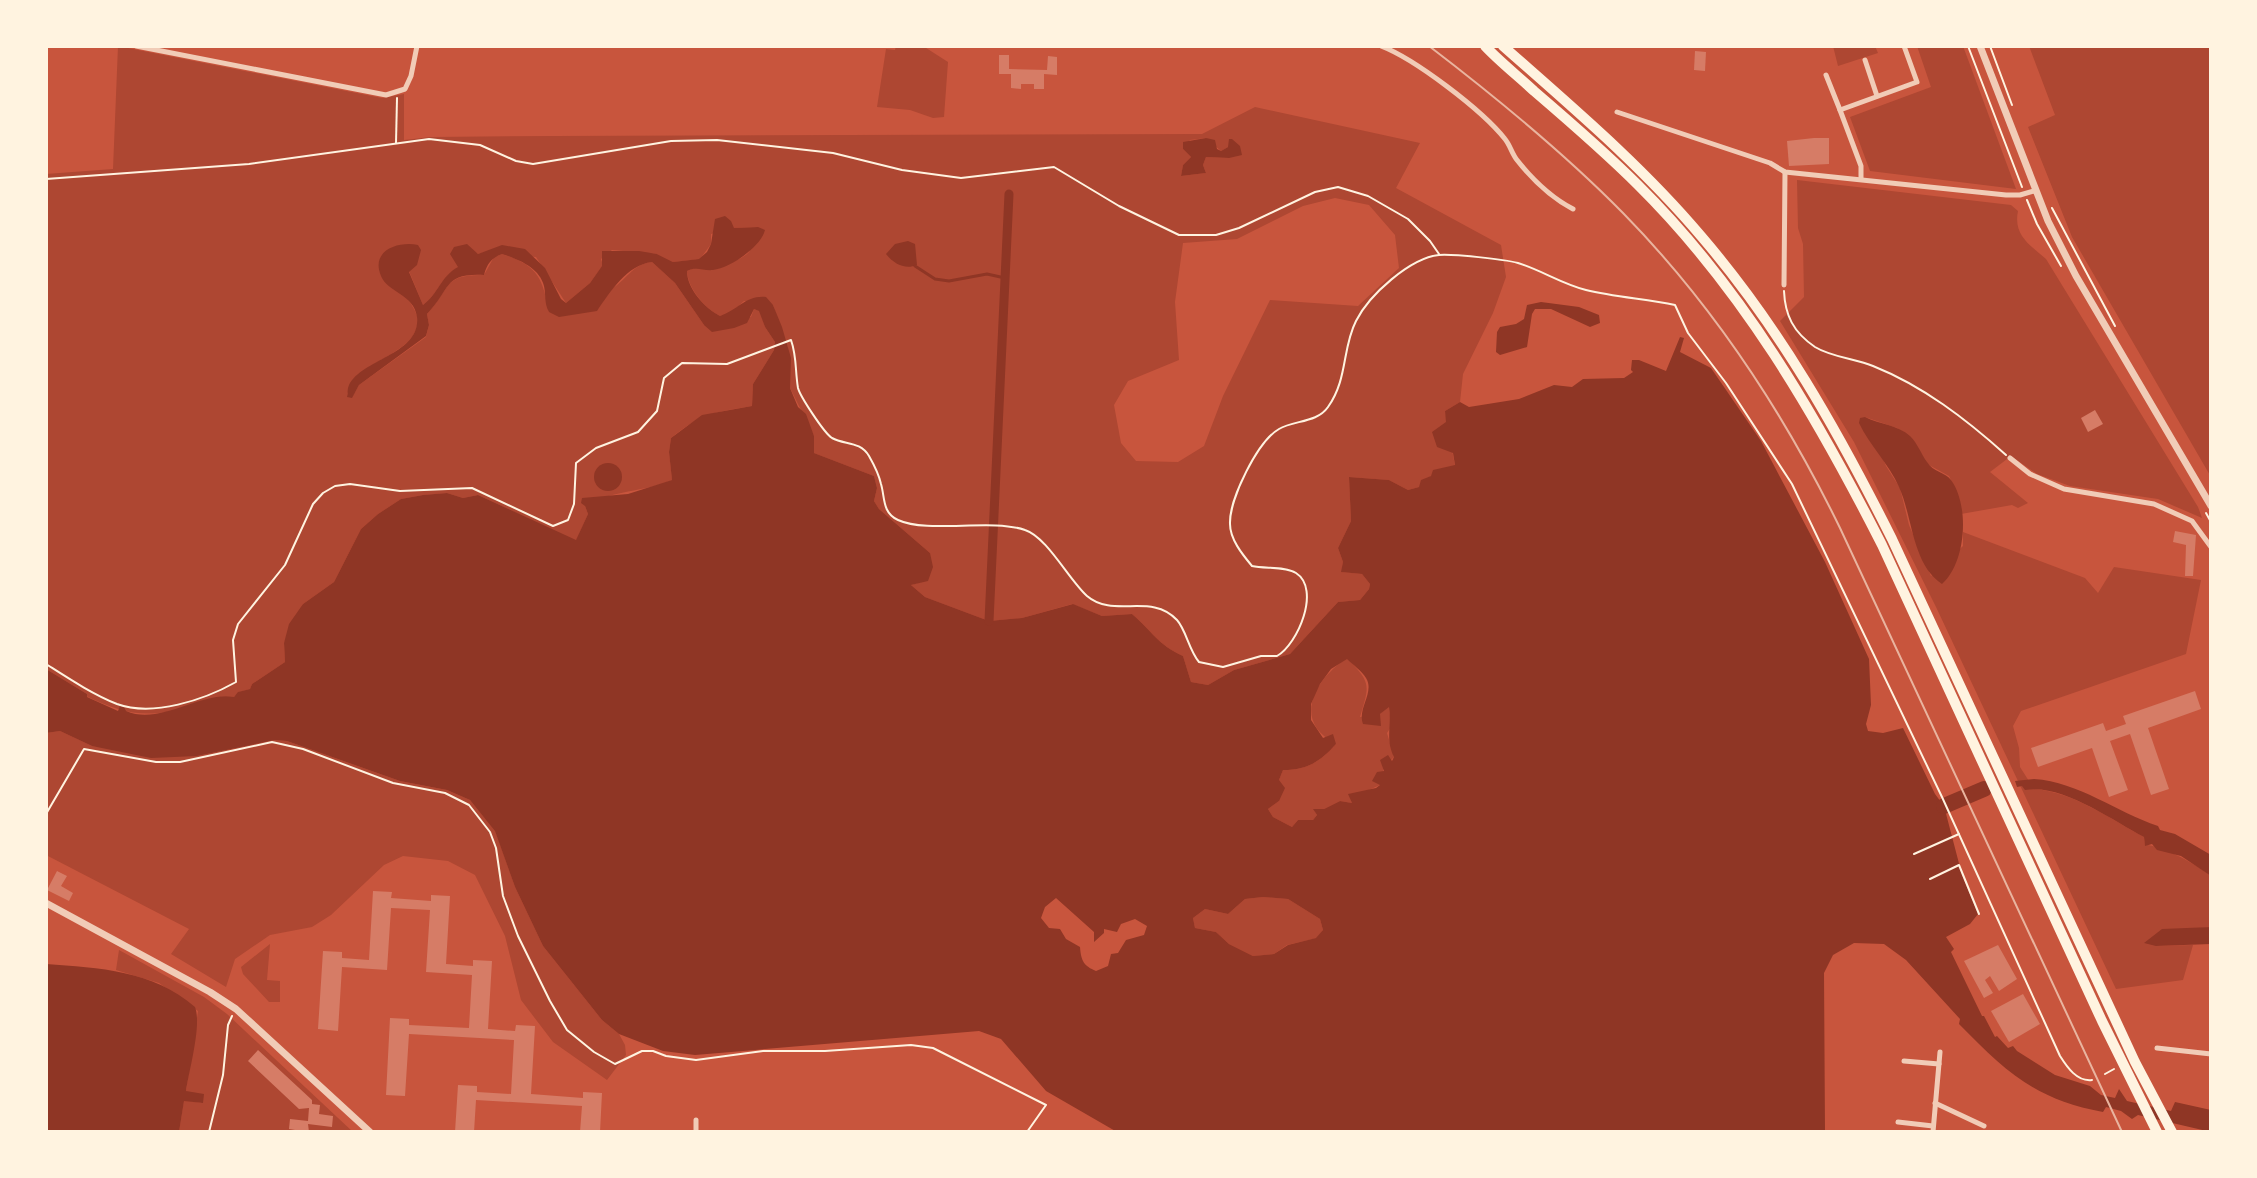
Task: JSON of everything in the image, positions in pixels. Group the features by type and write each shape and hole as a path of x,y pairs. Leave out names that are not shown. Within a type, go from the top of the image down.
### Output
{"highway":[{"path":"1485,46 1638,185 1693,245 1746,312 1792,380 1844,470 1882,545 2157,1132"},
{"path":"1503,46 1646,176 1701,236 1804,374 1855,464 1892,539 2169,1127"}],"street":[{"path":"136,46 386,95 405,89 417,46"},
{"path":"1381,46 1407,59 1474,108 1507,141 1516,159 1557,201 1573,209"},
{"path":"1840,110 1917,82 1904,46"},
{"path":"1980,46 2034,191 2076,276 2211,506"},
{"path":"1865,60 1877,96"},
{"path":"1826,75 1861,166 1861,178"},
{"path":"1617,112 1770,163 1785,172 2006,195 2025,195 2034,191"},
{"path":"1784,285 1785,172"},
{"path":"2010,458 2030,474 2064,489 2154,504 2192,521 2211,547"},
{"path":"46,903 236,1009 370,1132"},
{"path":"2157,1048 2211,1054"},
{"path":"1898,1122 1933,1129 1940,1052"},
{"path":"1904,1061 1939,1064"},
{"path":"1935,1103 1984,1126"},
{"path":"696,1120 696,1132"}],"path":[{"path":"1968,46 2025,195"},
{"path":"396,144 397,93"},
{"path":"46,179 249,164 429,139 480,145 516,161 533,164 671,141 717,140 833,153 902,170 961,178 1054,167 1119,206 1179,235 1216,235 1239,228 1315,192 1338,187 1368,196 1408,219 1440,255"},
{"path":"2051,204 2115,324"},
{"path":"46,664 119,705 170,708 225,688 236,682 233,640 238,624 285,565 313,504 323,493 335,486 350,484 400,491 472,488 553,526 568,520 574,504 576,463 596,448 638,432 657,411 664,378 682,363 727,364 791,340 796,354 798,390 832,438 861,447 869,455 881,484 882,500 898,520 915,525 1004,526 1028,530 1086,595 1101,605 1160,606 1180,622 1186,642 1199,662 1223,667 1261,656 1277,656 1284,652 1305,610 1308,588 1299,574 1289,570 1252,566 1238,549 1229,525 1235,498 1262,443 1279,429 1326,411 1342,380 1355,322 1371,300 1400,272 1417,261 1440,255 1516,262 1584,290 1675,305 1688,333 1726,383 1792,484 1952,817 2060,1056 2077,1077 2092,1080"},
{"path":"1784,285 1787,318 1816,347 1873,366 1914,385 1973,425 2010,458"},
{"path":"46,814 84,749 156,762 180,762 272,742 303,749 393,783 445,793 469,805 490,832 496,848 503,896 518,936 567,1030 594,1052 615,1064 642,1051 696,1060 763,1051 825,1051 911,1045 933,1048 1046,1105 1027,1132"},
{"path":"1914,854 1959,834"},
{"path":"1930,879 1959,865 1979,914"},
{"path":"209,1132 223,1075 228,1025 236,1009"},
{"path":"2105,1074 2115,1069"}],"shaded area":[{"path":"118,46 382,98 404,94 404,140 554,136 1202,134 1255,107 1420,143 1396,188 1501,245 1506,277 1493,313 1463,374 1460,402 1445,411 1455,466 1408,490 1389,480 1349,477 1351,521 1338,548 1343,562 1342,572 1362,574 1370,584 1369,589 1360,600 1338,602 1290,654 1234,670 1208,685 1191,682 1183,656 1161,642 1132,614 1102,616 1072,604 1022,618 989,621 925,597 911,585 928,580 930,553 879,509 874,501 877,488 874,476 814,453 814,436 790,388 788,348 773,305 744,301 731,313 720,316 703,303 690,284 687,271 723,265 749,252 758,227 734,228 711,234 711,244 700,259 673,262 657,254 612,250 601,259 603,265 590,283 566,303 536,257 485,252 478,254 472,250 456,260 459,267 448,275 423,305 409,271 380,264 415,311 416,329 410,340 399,349 361,374 351,384 347,397 352,397 359,385 426,337 429,325 427,314 449,284 461,277 484,275 494,257 502,254 524,263 536,274 541,281 549,312 603,294 634,269 652,262 675,283 704,325 751,317 754,309 760,311 765,327 775,342 774,350 753,384 752,406 709,415 682,429 671,438 672,480 606,497 585,506 588,514 576,541 478,495 463,498 447,493 401,499 361,529 334,582 303,604 284,643 285,662 252,684 250,689 234,697 215,698 184,708 145,714 99,702 46,669 46,174 113,169","holes":["1206,138 1221,151 1228,147 1229,158 1206,157 1203,165 1206,173 1181,176 1183,165 1191,157 1183,149 1190,140","1335,198 1369,205 1395,235 1399,268 1358,306 1270,300 1223,396 1204,446 1178,462 1136,461 1121,443 1114,405 1128,381 1179,360 1175,302 1183,243 1237,239 1303,206"]},
{"path":"896,46 923,46 948,62 944,117 933,118 910,110 877,107 886,49 895,50"},
{"path":"1833,46 1875,46 1878,53 1838,66"},
{"path":"1917,46 1963,46 2016,189 1870,171 1850,117 1931,87"},
{"path":"2029,46 2211,46 2211,477 2072,237 2028,127 2055,115"},
{"path":"1206,138 1215,140 1217,149 1221,151 1228,147 1229,139 1232,139 1240,146 1242,155 1206,157 1203,165 1206,173 1181,176 1183,165 1191,157 1183,149 1183,142"},
{"path":"1797,180 2011,205 2018,211 2020,233 2046,259 2198,507 2202,518 2158,499 2070,486 2037,474 2011,456 1990,472 2028,503 2018,508 2012,505 1961,514 1949,476 1929,465 1897,428 1865,417 1886,466 1900,488 1909,525 1931,576 1963,546 1963,532 2085,578 2098,593 2114,567 2201,580 2186,654 2021,711 2013,726 2020,767 2034,789 2063,795 2091,807 2144,837 2145,845 2169,852 2211,876 2211,927 2187,929 2156,946 2193,945 2183,980 2116,989 1936,607 1854,442 1780,321 1804,297"},
{"path":"725,216 734,228 758,227 765,230 751,250 728,265 713,270 687,271 693,291 720,316 759,297 766,297 773,305 791,358 790,388 798,407 806,414 814,436 814,453 874,476 877,488 874,501 879,509 930,553 933,567 928,581 911,585 925,597 989,621 1022,618 1073,604 1102,616 1132,614 1161,642 1183,656 1191,682 1208,685 1234,670 1290,654 1338,602 1360,600 1369,589 1370,584 1362,574 1341,572 1343,562 1338,548 1351,521 1349,477 1389,480 1408,490 1419,487 1421,480 1431,476 1433,470 1455,465 1453,453 1437,447 1432,432 1446,422 1445,411 1460,402 1469,407 1519,399 1554,385 1572,387 1583,379 1624,378 1633,372 1632,360 1666,371 1680,337 1684,338 1680,352 1711,368 1761,441 1825,562 1869,659 1871,705 1866,724 1868,731 1883,733 1903,728 1944,806 1962,875 1978,914 1970,924 1946,937 1982,1016 1995,1037 2055,1075 2090,1086 2101,1095 2115,1098 2119,1089 2127,1101 2171,1111 2175,1102 2211,1110 2211,1132 2138,1115 2132,1119 2121,1111 2106,1107 2103,1112 2080,1107 2040,1092 1992,1056 1959,1024 1960,1019 1906,960 1884,944 1854,943 1833,955 1824,973 1825,1132 1117,1132 1046,1091 1001,1039 979,1031 695,1055 663,1051 619,1034 602,1020 543,946 515,887 495,831 470,800 447,790 400,781 287,741 275,740 197,756 151,758 92,746 60,731 46,733 46,669 87,694 87,697 118,711 120,706 139,714 166,712 221,696 234,697 238,692 250,689 252,684 285,662 284,643 289,624 303,604 334,582 361,529 401,499 447,493 463,498 478,495 576,540 588,514 581,503 582,498 628,494 672,480 671,438 702,415 752,406 753,384 774,350 775,342 759,311 754,309 747,323 712,332 675,283 652,262 627,274 597,311 559,317 549,312 544,286 538,274 502,254 490,262 484,275 461,277 450,284 427,314 429,325 426,336 359,385 352,398 347,397 348,388 356,376 401,348 416,329 415,309 381,276 379,260 388,249 403,244 418,245 421,250 417,265 409,272 423,305 447,275 458,267 450,254 454,247 467,244 478,254 502,245 525,249 545,268 566,303 590,283 602,266 602,251 639,251 657,254 673,262 699,259 711,244 715,219","holes":["1347,659 1368,683 1362,712 1363,724 1381,726 1380,714 1389,707 1390,744 1394,757 1392,761 1388,755 1380,760 1384,771 1377,772 1372,781 1380,785 1376,788 1348,794 1352,803 1340,801 1324,809 1313,809 1317,815 1313,820 1298,820 1292,827 1273,817 1268,809 1279,801 1285,788 1279,780 1283,770 1312,764 1336,744 1333,734 1323,738 1311,720 1311,704 1331,669","1056,898 1094,932 1094,942 1104,933 1104,929 1117,932 1121,924 1135,919 1147,926 1144,935 1126,940 1118,953 1111,954 1108,966 1096,971 1084,962 1080,947 1066,939 1060,929 1049,928 1041,918 1045,907","1245,899 1288,899 1320,919 1323,930 1316,938 1288,945 1274,954 1253,956 1229,944 1216,932 1195,928 1193,918 1205,909 1228,914"]},
{"path":"908,241 915,244 917,265 908,267 896,263 886,254 895,244"},
{"path":"1541,302 1579,307 1599,315 1600,323 1590,327 1551,309 1535,309 1527,347 1500,355 1496,352 1500,327 1516,324 1524,319 1527,305"},
{"path":"1860,418 1900,429 1910,436 1930,465 1948,477 1957,491 1963,534 1956,563 1942,584 1925,565 1914,540 1899,487 1859,423"},
{"path":"608,463 618,467 622,477 618,487 608,491 598,487 594,477 598,467"},
{"path":"1347,658 1361,673 1366,684 1360,717 1380,714 1389,706 1391,727 1387,733 1394,757 1384,767 1380,785 1362,793 1349,794 1352,803 1340,801 1314,810 1317,815 1313,820 1298,820 1292,827 1273,817 1268,809 1279,801 1279,780 1283,770 1312,764 1336,744 1322,735 1314,724 1311,712 1313,700 1325,677"},
{"path":"60,731 92,746 197,756 275,740 287,741 400,781 447,790 470,800 495,830 515,887 543,946 602,1020 619,1034 626,1055 607,1080 553,1042 521,1000 505,936 475,875 448,861 403,856 384,865 331,915 312,927 270,935 235,959 226,987 171,954 189,929 46,855 46,733"},
{"path":"2034,779 2082,791 2158,826 2160,830 2175,834 2211,855 2211,876 2181,856 2157,850 2152,844 2145,846 2144,837 2086,804 2054,792 2025,790 2022,786 2017,787 2015,781"},
{"path":"1245,899 1288,899 1320,919 1323,930 1317,938 1287,945 1274,954 1253,956 1229,944 1216,932 1195,928 1193,918 1205,909 1228,914"},
{"path":"2211,927 2211,944 2156,946 2144,943 2162,929"},
{"path":"270,944 267,980 280,981 280,1002 269,1002 243,974 241,967"},
{"path":"119,950 204,997 227,1014 353,1132 179,1132 184,1100 202,1103 186,1091 198,1011 159,983 116,970"},
{"path":"46,964 105,970 143,978 179,995 195,1007 196,1036 186,1091 204,1094 203,1103 184,1101 179,1132 46,1132"}],"building":[{"path":"1695,51 1706,52 1705,71 1694,70"},
{"path":"999,55 1009,55 1009,69 1047,70 1048,56 1057,57 1057,75 1044,74 1044,89 1034,89 1034,84 1021,84 1021,89 1011,88 1011,74 999,74"},
{"path":"1829,138 1829,164 1789,166 1787,141"},
{"path":"2095,410 2103,424 2088,432 2081,418"},
{"path":"2175,531 2196,535 2193,576 2185,576 2186,545 2173,542"},
{"path":"2195,691 2201,709 2148,728 2169,789 2151,795 2130,734 2110,741 2128,790 2109,797 2092,748 2038,767 2031,748 2103,723 2106,731 2126,724 2123,716"},
{"path":"57,871 67,876 61,886 73,893 69,901 47,890"},
{"path":"373,891 392,892 391,898 431,901 431,895 450,896 446,964 473,966 473,960 492,961 488,1029 515,1031 516,1025 535,1026 531,1094 583,1098 583,1092 602,1093 600,1132 580,1132 582,1106 476,1100 474,1132 455,1132 458,1085 477,1086 477,1092 511,1094 514,1040 409,1034 405,1096 386,1095 390,1018 409,1019 409,1025 469,1028 472,975 426,972 430,910 391,908 387,970 342,967 338,1031 318,1029 323,951 342,952 342,958 369,960"},
{"path":"1998,945 2017,979 1999,991 1990,976 1985,980 1993,993 1984,998 1964,961"},
{"path":"2023,994 2040,1024 2009,1042 1991,1011"},
{"path":"258,1050 312,1100 312,1104 320,1105 319,1114 333,1116 332,1127 308,1124 309,1132 289,1129 290,1119 308,1121 309,1108 299,1109 248,1061"}],"waterway":[{"path":"989,621 1009,194"},
{"path":"915,266 935,279 949,281 987,274 1005,278"},
{"path":"1944,806 1984,789"}],"tram line":[{"path":"1429,46 1529,126 1623,213 1687,285 1770,402 1840,528 2122,1132"}]}
